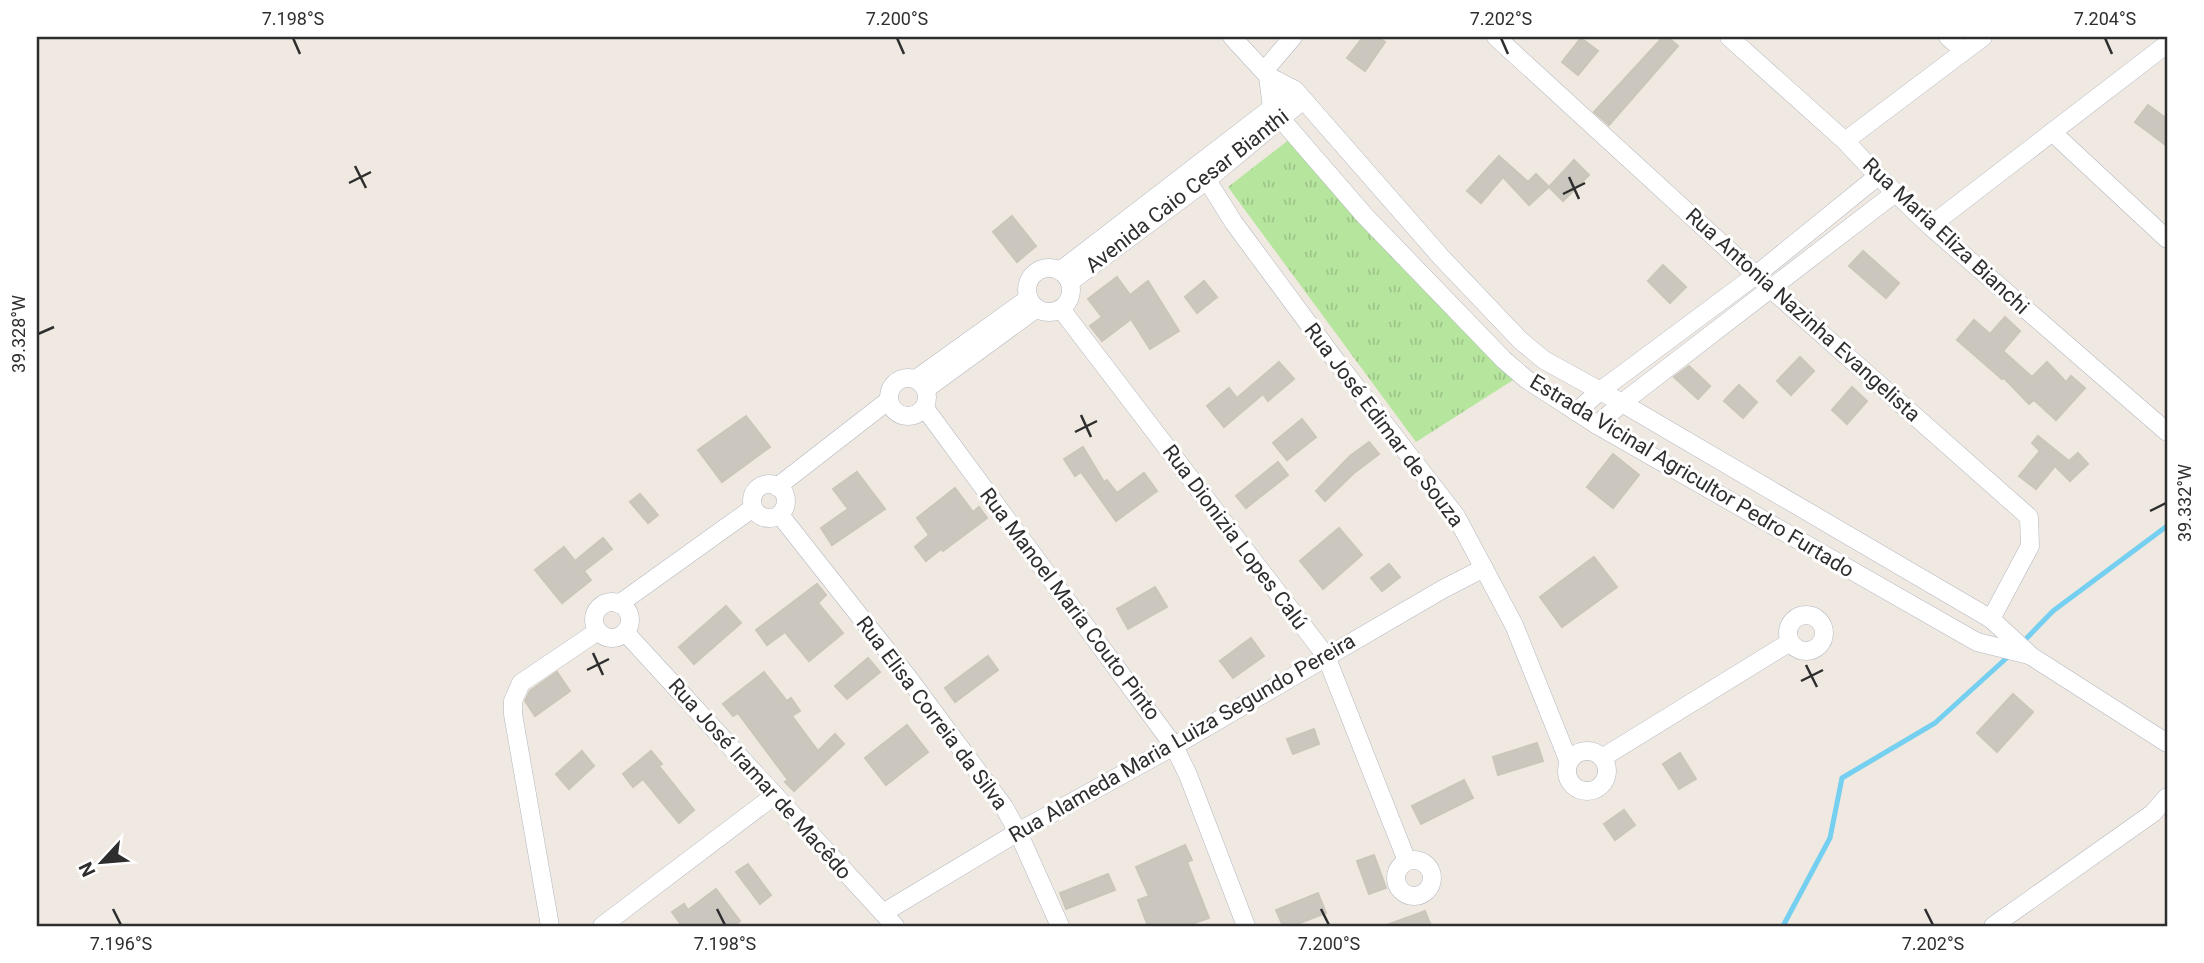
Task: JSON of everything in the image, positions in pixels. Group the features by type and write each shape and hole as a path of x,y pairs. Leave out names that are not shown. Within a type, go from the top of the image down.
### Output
{"street":[{"name":"Estrada Vicinal Agricultor Pedro Furtado","path":"1232,37 1266,73 1299,95 1441,257 1521,341 1544,360 1991,620 2007,643"},
{"path":"1277,113 1266,73 1293,37"},
{"name":"Rua Antonia Nazinha Evangelista","path":"1496,37 1770,288 2029,517 2030,547 1991,620"},
{"name":"Rua Maria Eliza Bianchi","path":"1729,37 1845,141 1930,226 2167,432"},
{"path":"1948,37 1964,51"},
{"path":"1845,141 1983,37"},
{"path":"1930,226 2167,44"},
{"name":"Avenida Caio Cesar Bianthi","path":"1065,276 1299,95"},
{"name":"Estrada Vicinal Agricultor Pedro Furtado","path":"1277,113 1365,216 1504,360 1526,379 1597,425 1977,642 2007,643 2028,654 2167,743"},
{"name":"Avenida Caio Cesar Bianthi","path":"1065,276 1207,180 1277,113"},
{"path":"2052,132 2167,239"},
{"path":"1576,412 1600,391 1756,275 1878,176"},
{"name":"Rua José Edimar de Souza","path":"1207,180 1234,223 1336,361 1456,516 1514,625 1569,762 1567,768 1570,781 1580,790 1587,791 1598,787 1606,776 1602,758"},
{"path":"1597,425 1895,193"},
{"name":"Avenida Caio Cesar Bianthi","path":"757,513 752,498 758,488 769,484 781,491 891,405 890,389 894,383 904,378 921,384 1033,303 1028,285 1034,273 1047,268 1065,276 1071,294 1060,309"},
{"path":"1033,303 1049,312 1060,309"},
{"name":"Rua Dionizia Lopes Calú","path":"1060,309 1326,656 1407,861"},
{"path":"891,405 898,414 910,416 924,407 927,395 921,384"},
{"name":"Rua Manoel Maria Couto Pinto","path":"924,407 1174,746 1188,775 1246,926"},
{"path":"780,515 785,508 781,491"},
{"name":"Avenida Caio Cesar Bianthi","path":"757,513 772,518 780,515"},
{"name":"Avenida Caio Cesar Bianthi","path":"598,631 594,621 597,610 606,603 624,608 757,513"},
{"name":"Rua Elisa Correia da Silva","path":"780,515 1004,807 1060,926"},
{"name":"Rua Alameda Maria Luiza Segundo Pereira","path":"889,920 1018,832 1484,568"},
{"path":"550,926 513,715 513,701 521,684 598,631 615,638 625,632 630,621 624,608"},
{"name":"Rua José Iramar de Macêdo","path":"625,632 889,920"},
{"path":"1569,762 1585,751 1602,758 1790,642"},
{"path":"602,926 775,795"},
{"path":"1993,926 2152,813 2167,797"}],"green space":[{"path":"1295,135 1521,375 1416,442 1228,187"}],"building":[{"path":"1363,37 1378,37 1385,42 1365,71 1347,58"},
{"path":"1663,37 1668,37 1678,46 1609,125 1594,112"},
{"path":"1581,38 1598,51 1578,75 1562,62"},
{"path":"2148,105 2167,119 2167,146 2135,122"},
{"path":"1499,156 1528,182 1536,174 1549,187 1529,205 1503,177 1481,203 1467,191"},
{"path":"1574,160 1589,175 1563,201 1549,187"},
{"path":"1012,216 1036,246 1017,262 993,232"},
{"path":"1863,251 1899,283 1886,298 1849,266"},
{"path":"1663,265 1686,287 1670,303 1648,281"},
{"path":"1117,277 1130,295 1148,281 1179,331 1150,349 1131,319 1102,341 1090,326 1102,317 1088,299"},
{"path":"1204,281 1217,297 1197,313 1185,297"},
{"path":"2005,317 2020,331 2003,351 2032,377 2047,362 2066,382 2071,376 2085,388 2056,420 2034,400 2029,404 2004,378 1957,340 1974,320 1990,334"},
{"path":"1800,357 1814,371 1791,395 1777,381"},
{"path":"1279,362 1294,379 1268,401 1263,394 1224,427 1207,406 1229,388 1237,398"},
{"path":"1689,366 1710,386 1698,399 1674,377"},
{"path":"1739,385 1757,402 1743,418 1724,401"},
{"path":"1852,387 1867,401 1847,424 1832,410"},
{"path":"746,416 770,447 722,482 698,450"},
{"path":"1302,419 1316,437 1287,460 1273,443"},
{"path":"2038,436 2069,461 2078,453 2088,464 2070,481 2055,466 2036,489 2019,476 2040,451 2032,443"},
{"path":"1369,442 1379,454 1325,501 1316,491 1350,456"},
{"path":"1083,447 1104,482 1107,480 1117,493 1144,473 1157,491 1116,521 1081,472 1075,476 1064,459"},
{"path":"1613,454 1639,475 1613,508 1587,487"},
{"path":"1278,462 1288,475 1246,508 1236,496"},
{"path":"857,472 885,509 832,545 821,528 848,509 833,489"},
{"path":"955,488 973,512 979,507 987,518 926,561 915,547 929,535 917,518"},
{"path":"640,494 658,515 648,523 630,502"},
{"path":"1339,528 1362,555 1323,589 1300,561"},
{"path":"603,538 612,549 584,571 591,580 562,603 535,570 564,547 575,561"},
{"path":"1594,557 1617,587 1562,627 1540,597"},
{"path":"1389,564 1400,577 1382,591 1371,578"},
{"path":"817,584 826,595 818,603 843,633 809,661 785,632 767,645 756,630"},
{"path":"1155,587 1167,607 1128,629 1117,609"},
{"path":"726,606 741,623 694,664 679,647"},
{"path":"1251,638 1264,656 1233,678 1220,661"},
{"path":"988,656 998,670 955,702 945,688"},
{"path":"868,658 880,672 847,699 835,686"},
{"path":"557,672 570,691 535,716 525,701 530,691"},
{"path":"764,672 787,701 791,698 800,711 792,716 818,751 835,734 844,744 794,791 738,713 733,716 723,704"},
{"path":"2013,694 2033,712 1997,752 1977,733"},
{"path":"907,725 928,752 886,785 865,758"},
{"path":"1314,729 1319,744 1293,754 1287,739"},
{"path":"1537,743 1543,761 1498,775 1493,757"},
{"path":"582,751 594,766 569,789 556,774"},
{"path":"651,751 662,764 659,766 694,810 679,823 643,779 633,787 623,774"},
{"path":"1680,753 1696,779 1679,789 1663,764"},
{"path":"1464,780 1473,798 1421,824 1412,806"},
{"path":"1624,810 1635,825 1615,840 1604,824"},
{"path":"1185,845 1192,860 1187,862 1209,918 1186,926 1148,926 1138,900 1149,896 1136,867"},
{"path":"1374,855 1386,888 1369,894 1357,861"},
{"path":"748,864 771,895 760,904 736,872"},
{"path":"1108,874 1115,890 1066,909 1060,893"},
{"path":"716,889 740,921 733,926 682,926 672,912 684,904 688,910"},
{"path":"1318,893 1326,913 1292,926 1283,926 1276,910"},
{"path":"1425,911 1431,926 1387,926 1387,925"}],"waterway":[{"path":"2023,642 2053,611 2167,526"},
{"path":"1783,926 1830,838 1842,778 1935,723 2011,654"}]}
